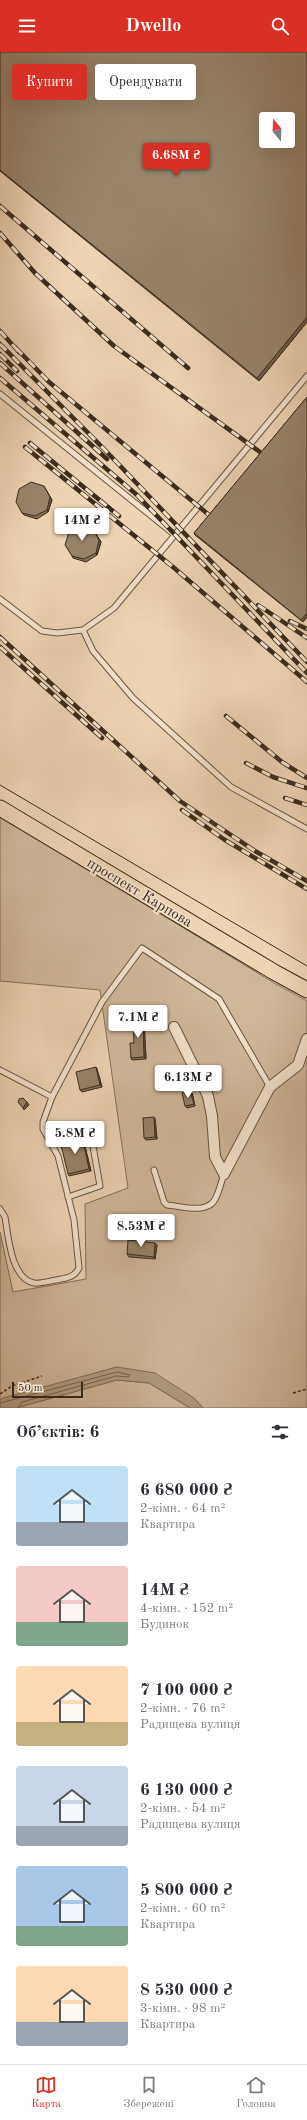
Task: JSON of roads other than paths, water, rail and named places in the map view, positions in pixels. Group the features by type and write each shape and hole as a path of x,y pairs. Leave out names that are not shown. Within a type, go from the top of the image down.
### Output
{"main road":[{"name":"проспект Карпова","path":"0,808 280,976 307,990"}],"street":[{"path":"174,1027 208,1096 212,1116 215,1157 224,1174"},
{"path":"224,1174 270,1087 298,1065 307,1039"}],"lane":[{"path":"0,598 42,631 57,633 83,630 114,608 307,376"},
{"path":"0,394 175,534"},
{"path":"83,630 93,651 133,698 231,787 307,829"},
{"path":"0,1209 4,1216 17,1271 26,1280 35,1284 70,1277 76,1274 79,1268 74,1220 58,1156 44,1129 43,1122 52,1097 102,1002 142,948 219,999 270,1087"},
{"path":"0,1070 52,1097"},
{"path":"68,1197 100,1186 91,1135"},
{"path":"154,1170 164,1202 167,1205 197,1208 203,1208 214,1201 224,1174"}],"water":[{"path":"117,1367 155,1373 194,1398 203,1408 190,1408 149,1383 117,1380 16,1408 0,1408 0,1400 3,1398"}],"tram line":[{"path":"0,785 307,966"}],"railway":[{"path":"0,206 188,368"},
{"path":"0,233 35,273 114,346 260,452"},
{"path":"0,331 19,352"},
{"path":"0,344 104,449 307,662"},
{"path":"16,348 49,382 209,515"},
{"path":"0,354 17,371"},
{"path":"0,363 107,459"},
{"path":"0,378 137,495 307,673"},
{"path":"30,443 119,516"},
{"path":"25,447 173,567 307,682"},
{"path":"258,605 307,638"},
{"path":"290,621 307,629"},
{"path":"0,637 180,801 255,851 307,881"},
{"path":"0,647 102,738"},
{"path":"226,716 282,762 307,778"},
{"path":"246,763 273,777 307,788"},
{"path":"285,798 307,805"},
{"path":"182,810 225,840 307,889"}]}
